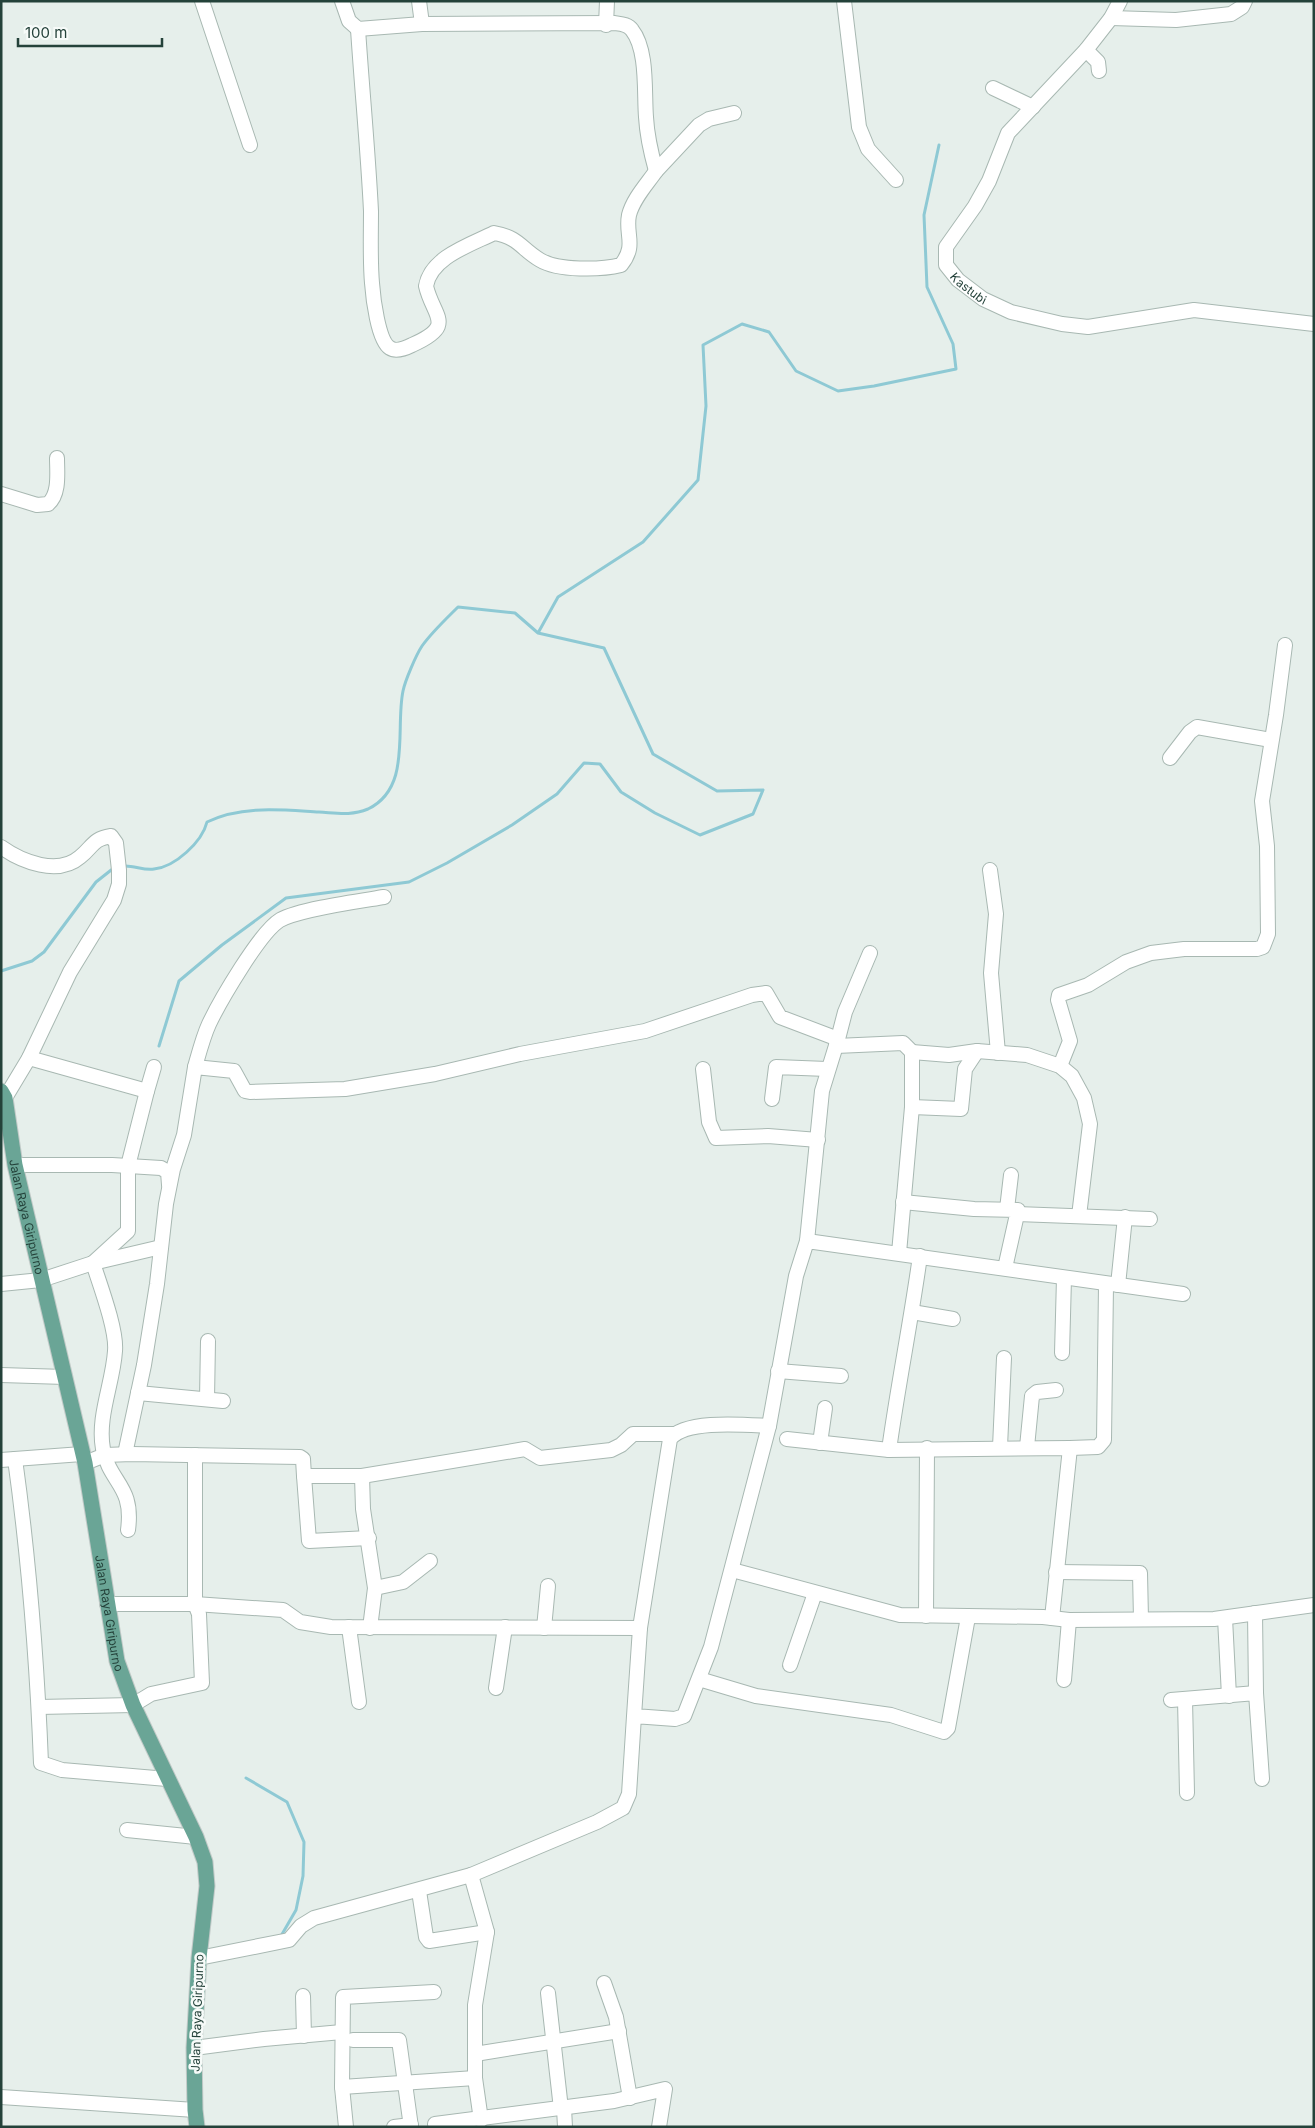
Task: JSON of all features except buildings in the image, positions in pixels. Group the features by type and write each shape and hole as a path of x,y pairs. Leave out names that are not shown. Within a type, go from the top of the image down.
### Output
{"main road":[{"name":"Jalan Raya Giripurno","path":"3,1095 5,1123 84,1458 117,1661 133,1705 196,1837 205,1862 207,1879 199,1958 194,2048 197,2127"}],"street":[{"path":"202,1 250,144"},
{"path":"342,1 350,21 358,29 370,210 372,283 377,319 385,342 389,348 395,350 406,348 427,339 436,330 437,310 426,286 429,274 440,262 494,233 513,238 541,260 550,264 589,270 621,265 625,260 631,239 630,212 656,171 699,125 710,119 734,113"},
{"path":"419,1 422,24"},
{"path":"606,24 607,1"},
{"path":"844,1 859,127 868,149 896,180"},
{"name":"Kastubi","path":"1120,1 1111,18 1086,50 1008,133 989,181 975,206 946,246 944,253 946,265 958,280 983,299 1011,312 1028,317 1088,327 1199,310 1314,324"},
{"path":"1111,18 1176,20 1222,15 1236,11 1245,1"},
{"path":"358,29 422,24 623,24 630,27 639,48 645,75 648,142 656,171"},
{"path":"1086,50 1098,62 1098,71"},
{"path":"993,88 1034,107"},
{"path":"1,494 37,506 48,504 55,496 57,458"},
{"path":"1060,1066 1070,1041 1058,1000 1059,994 1088,986 1126,962 1151,953 1184,949 1257,949 1266,942 1268,934 1268,885 1262,801 1284,645"},
{"path":"1170,758 1190,732 1197,727 1272,740"},
{"path":"1,847 28,861 45,866 71,863 80,857 98,838 110,836 114,838 119,870 119,884 114,900 70,972 29,1058 3,1095"},
{"path":"990,870 996,914 991,974 998,1053"},
{"path":"128,1530 127,1497 109,1466 138,1393 169,1189 184,1135 195,1067 209,1024 248,956 277,923 309,912 384,896"},
{"path":"634,1716 682,1717 686,1714 711,1647 769,1426 796,1276 807,1241 822,1091 827,1069 837,1043 845,1012 870,953"},
{"path":"195,1067 234,1071 246,1091 250,1092 345,1089 435,1074 520,1054 645,1031 763,993 770,996 780,1017 837,1043 903,1043 912,1052 949,1055 977,1051 1027,1055 1060,1066 1079,1087 1089,1114 1088,1149 1079,1216"},
{"path":"912,1107 961,1109 964,1069 977,1051"},
{"path":"899,1254 912,1107 912,1052"},
{"path":"29,1058 147,1091"},
{"path":"97,1262 128,1231 132,1167 147,1091 154,1067"},
{"path":"772,1099 776,1067 827,1069"},
{"path":"703,1068 709,1122 716,1138 768,1136 818,1140"},
{"path":"15,1165 161,1168 168,1172 169,1189"},
{"path":"1005,1268 1016,1208 1011,1175"},
{"path":"903,1202 974,1209 1016,1208 1079,1216 1150,1219"},
{"path":"788,1439 889,1450 1098,1447 1104,1440 1112,1285 1125,1218"},
{"path":"807,1241 1183,1294"},
{"path":"1,1284 41,1280 97,1262 161,1247"},
{"path":"889,1450 898,1382 912,1312 920,1256"},
{"path":"97,1262 115,1346 104,1422 103,1444 113,1455"},
{"path":"1062,1353 1064,1278"},
{"path":"912,1312 953,1319"},
{"path":"207,1399 208,1341"},
{"path":"1000,1447 1004,1358"},
{"path":"778,1371 841,1376"},
{"path":"1,1375 66,1376"},
{"path":"1026,1447 1032,1396 1037,1392 1056,1390"},
{"path":"138,1393 223,1401"},
{"path":"820,1443 825,1408"},
{"path":"304,1476 362,1476 523,1449 540,1458 611,1450 621,1445 633,1434 675,1434 714,1423 769,1426"},
{"path":"199,1958 289,1940 302,1926 314,1918 471,1874 597,1822 624,1808 629,1794 640,1628 670,1439 675,1434"},
{"path":"926,1616 927,1448"},
{"path":"1052,1618 1070,1448"},
{"path":"167,1778 62,1770 41,1763 39,1707 27,1543 8,1460 84,1458 113,1455 300,1457 302,1459 304,1476 309,1541 368,1538"},
{"path":"39,1707 133,1705 153,1694 197,1686 203,1682 199,1614 195,1604 195,1455"},
{"path":"362,1476 364,1509 374,1588 370,1628"},
{"path":"374,1588 403,1582 430,1561"},
{"path":"732,1570 900,1615 1052,1618 1068,1620 1225,1618 1314,1605"},
{"path":"1056,1572 1140,1573 1141,1620"},
{"path":"544,1628 548,1586"},
{"path":"790,1665 815,1593"},
{"path":"107,1604 195,1604 283,1610 300,1622 315,1626 349,1628 640,1628"},
{"path":"1255,1613 1256,1693 1262,1779"},
{"path":"699,1680 777,1700 891,1714 944,1732 948,1728 968,1617"},
{"path":"1225,1618 1229,1696"},
{"path":"1064,1680 1068,1620"},
{"path":"496,1688 505,1627"},
{"path":"349,1628 359,1702"},
{"path":"1187,1793 1178,1700 1256,1693"},
{"path":"127,1830 196,1837"},
{"path":"471,1874 487,1932 475,2005 475,2078 481,2120"},
{"path":"419,1890 428,1941 487,1932"},
{"path":"604,1983 619,2031 630,2098"},
{"path":"346,2127 342,2087 347,2036 341,2001 344,1996 434,1992"},
{"path":"548,1992 565,2127"},
{"path":"303,1996 304,2036"},
{"path":"475,2054 619,2031"},
{"path":"194,2048 304,2036 347,2036 399,2040 411,2126 394,2127"},
{"path":"342,2087 475,2078"},
{"path":"435,2124 562,2109 630,2098 665,2089 660,2127"},
{"path":"1,2097 195,2110"}],"waterway":[{"path":"159,1046 179,981 222,945 286,898 409,882 447,863 512,825 557,794 584,763 600,764 621,792 655,813 700,835 753,814 763,790 717,791 653,754 604,648 538,633 558,597 643,542 698,480 706,406 703,345 742,324 769,332 796,371 838,391 874,386 956,369 953,344 927,287 924,215 939,145"},
{"path":"123,866 150,869 170,864 179,859 194,845 200,838 207,822 234,813 277,810 344,814 368,809 382,799 391,787 399,756 401,706 404,687 420,650 439,626 458,607 515,613 538,633"},
{"path":"1,971 32,961 44,952 96,882 115,867"},
{"path":"246,1778 287,1802 304,1842 303,1876 296,1910 281,1936"}]}
